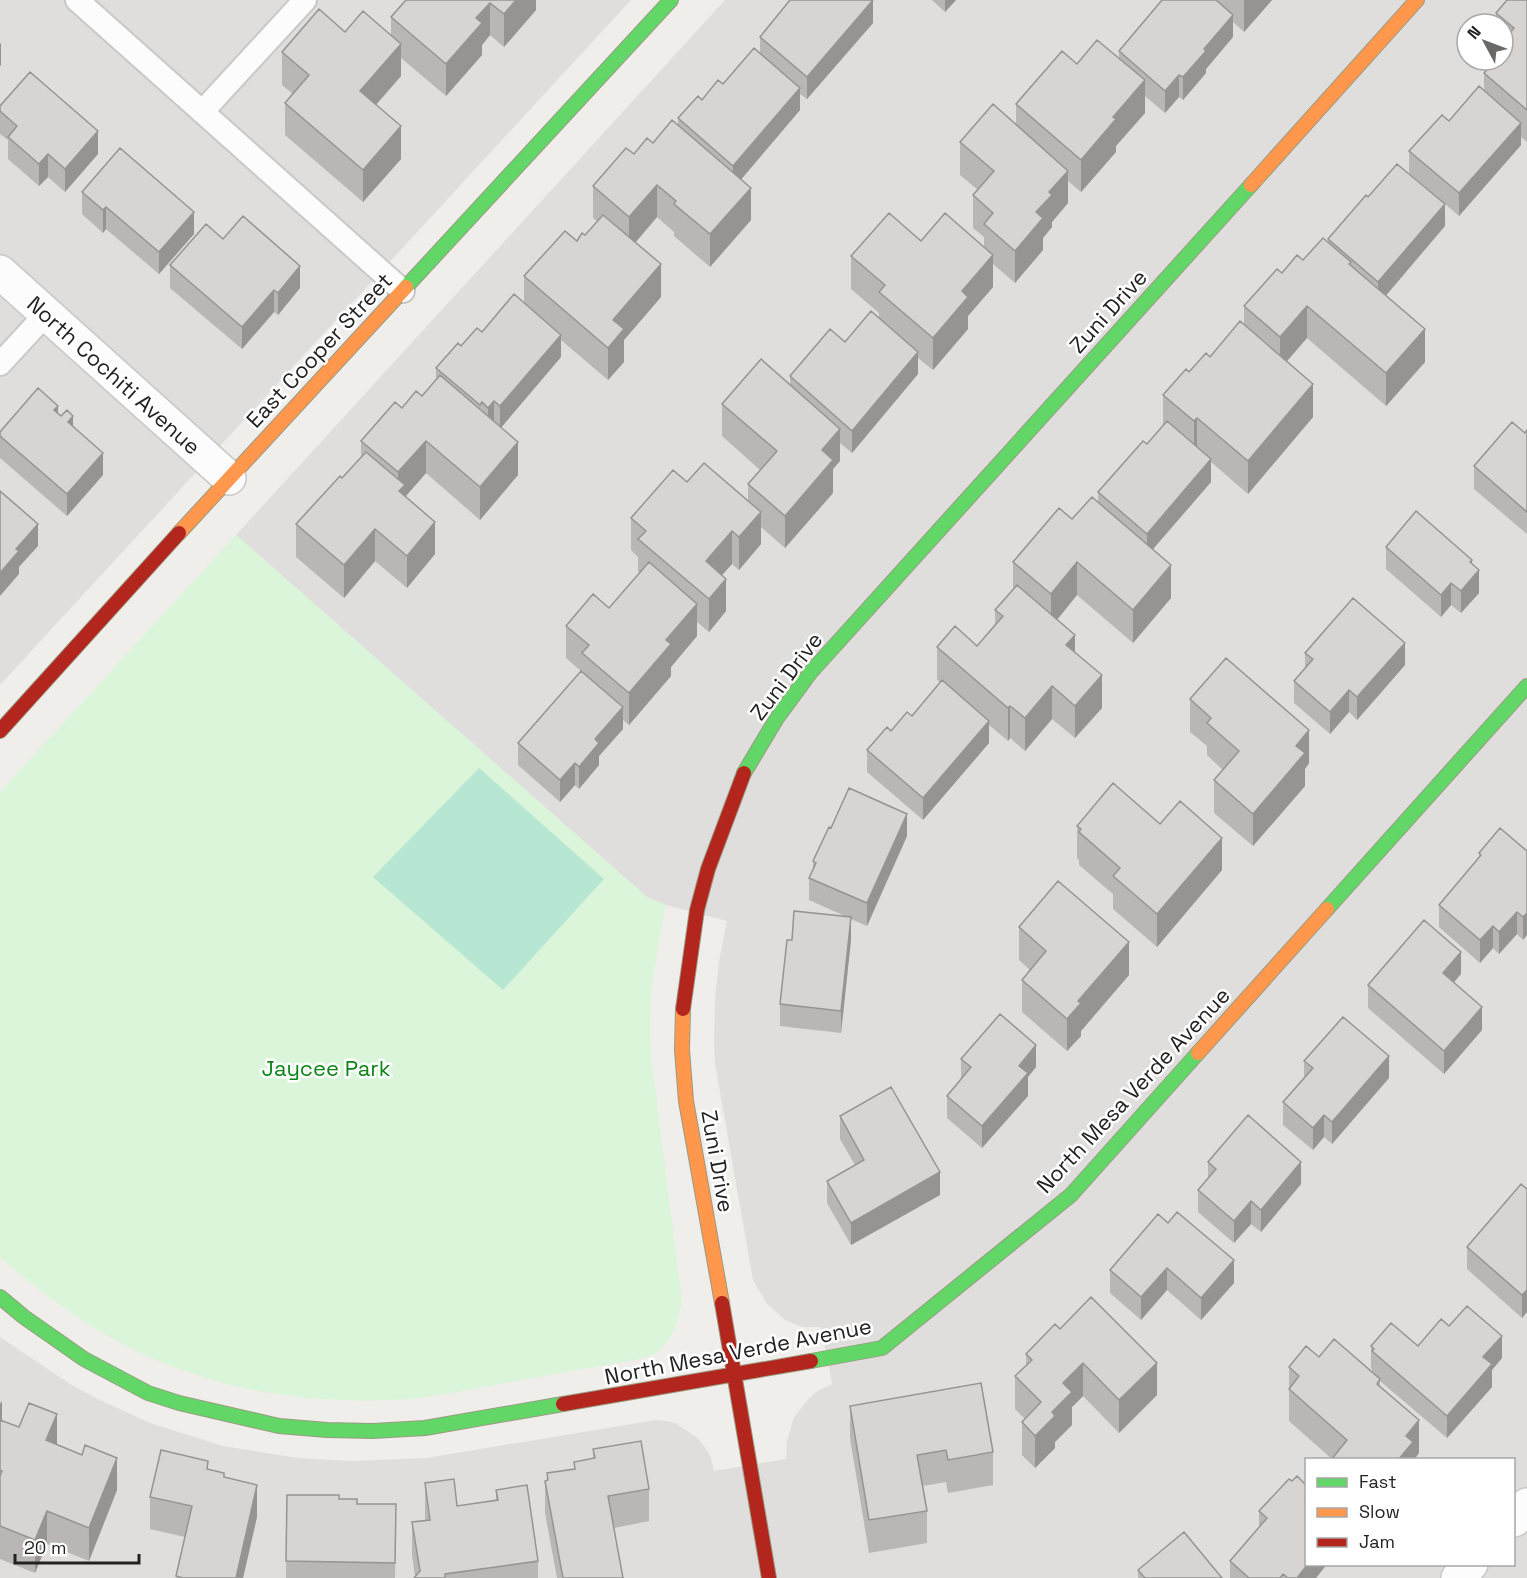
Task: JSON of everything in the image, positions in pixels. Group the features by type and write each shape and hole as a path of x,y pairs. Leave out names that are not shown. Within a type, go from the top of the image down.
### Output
{"street":[{"name":"East Cooper Street","path":"0,731 229,478 671,0"},
{"name":"Zuni Drive","path":"769,1578 686,1101 682,1050 683,1001 698,910 708,869 745,770 777,718 810,673 1417,0"},
{"name":"North Cochiti Avenue","path":"0,272 229,478"},
{"name":"North Mesa Verde Avenue","path":"0,1297 33,1324 84,1359 148,1393 279,1426 327,1430 373,1431 425,1428 882,1348 1071,1194 1527,686"},
{"path":"1515,1519 1527,1505"},
{"path":"1458,1578 1469,1566"}],"lane":[{"path":"77,0 403,291"},
{"path":"202,112 305,0"},
{"path":"0,364 46,314"}],"shaded area":[{"path":"0,0 631,0 0,685"},
{"path":"725,0 1527,0 1527,1578 0,1578 0,1337 70,1384 150,1423 223,1446 298,1458 350,1461 426,1458 656,1420 677,1424 696,1437 711,1458 714,1471 786,1459 787,1441 794,1417 811,1396 832,1384 821,1327 802,1327 785,1320 767,1304 753,1280 715,1064 715,999 719,961 727,921 666,905 647,897 236,535"}],"green space":[{"name":"Jaycee Park","path":"236,535 647,897 666,905 653,981 650,1036 682,1301 676,1325 669,1339 659,1351 652,1355 414,1399 353,1401 287,1396 222,1383 160,1362 130,1348 95,1329 62,1307 0,1257 0,792"},
{"path":"479,768 604,879 503,990 373,877"}],"building":[{"path":"406,0 516,0 504,14 490,3 476,18 482,23 446,64 391,17"},
{"path":"790,0 873,0 807,77 760,37"},
{"path":"1162,0 1216,0 1233,15 1183,77 1179,75 1165,91 1119,51"},
{"path":"1507,0 1527,0 1527,110 1484,73 1515,72 1515,12 1497,12"},
{"path":"319,9 345,32 363,11 401,44 360,91 401,126 363,170 285,103 309,75 282,52"},
{"path":"1097,40 1145,80 1113,117 1116,119 1081,160 1016,104 1062,51 1077,64"},
{"path":"754,48 800,88 733,166 678,118 698,96 702,100 718,80 723,84"},
{"path":"30,72 98,131 65,169 48,154 39,164 8,137 17,126 0,111 0,106"},
{"path":"1479,86 1521,123 1459,193 1409,151 1442,115 1449,121"},
{"path":"993,104 1068,171 1049,192 1052,195 1036,212 1043,218 1015,251 984,224 993,213 973,195 994,171 960,142"},
{"path":"672,120 751,188 710,234 674,204 676,201 657,185 629,217 593,186 626,148 634,154 647,138 653,143"},
{"path":"120,148 194,212 159,252 106,207 103,210 82,192"},
{"path":"1397,164 1445,204 1378,282 1328,239 1366,195 1368,197"},
{"path":"889,213 921,241 945,213 993,255 962,291 968,297 933,338 879,292 885,285 851,256"},
{"path":"603,215 661,264 613,320 624,329 608,348 524,276 565,231 577,241 582,233 585,235"},
{"path":"243,216 300,266 278,293 274,290 242,327 170,265 206,224 223,239"},
{"path":"1323,238 1351,262 1349,264 1425,329 1386,373 1307,306 1280,337 1244,306 1277,269 1282,273 1297,255 1303,260"},
{"path":"514,294 561,335 500,406 494,401 488,408 482,402 480,405 436,368 458,343 461,346 477,328 482,332"},
{"path":"871,311 918,352 852,431 790,376 830,329 845,342"},
{"path":"1240,321 1313,384 1248,461 1197,418 1194,421 1163,395 1186,369 1189,372 1206,353 1210,357"},
{"path":"761,359 840,429 822,450 833,460 785,516 748,484 777,451 722,404"},
{"path":"440,375 518,442 480,487 426,441 398,472 361,441 395,402 402,408 416,391 422,396"},
{"path":"38,388 58,406 54,410 61,416 67,410 73,416 68,422 103,453 67,494 0,436 0,432"},
{"path":"1167,421 1211,459 1147,534 1098,492 1143,441 1147,444"},
{"path":"1512,422 1525,433 1527,430 1527,512 1474,466"},
{"path":"366,452 405,485 399,491 435,522 407,556 375,529 344,565 296,524 340,476 342,478"},
{"path":"704,463 761,512 739,537 732,531 706,561 726,579 709,599 638,539 646,531 631,518 673,470 687,482"},
{"path":"0,491 38,524 16,549 19,551 0,573"},
{"path":"1092,497 1171,565 1133,610 1077,562 1051,594 1013,562 1059,508 1072,519"},
{"path":"1416,511 1472,560 1470,562 1479,570 1461,591 1451,583 1441,595 1386,547"},
{"path":"649,562 697,604 666,640 671,644 629,693 582,653 589,645 566,626 593,594 609,608"},
{"path":"1017,585 1075,635 1066,645 1102,675 1075,706 1052,686 1025,718 1010,706 1008,708 937,647 955,626 977,646 1003,616 995,610"},
{"path":"1353,598 1405,643 1357,697 1349,690 1330,712 1294,681 1313,659 1305,653"},
{"path":"1226,658 1309,730 1296,746 1305,753 1253,814 1214,780 1239,751 1207,723 1211,718 1190,699"},
{"path":"581,671 623,707 595,739 599,743 579,767 575,763 560,780 518,743"},
{"path":"942,680 989,721 923,798 867,750 887,727 891,731 907,712 912,716"},
{"path":"1113,783 1160,824 1180,801 1222,838 1157,914 1113,876 1120,868 1079,832 1081,829 1077,826"},
{"path":"849,788 907,814 867,903 809,878 816,863 813,861"},
{"path":"1500,828 1527,851 1527,913 1523,917 1517,912 1499,932 1493,926 1480,940 1439,905 1481,855 1479,853"},
{"path":"1058,881 1129,942 1078,1001 1081,1003 1067,1019 1022,980 1046,951 1019,927"},
{"path":"794,911 851,917 841,1011 780,1004 787,940 792,940"},
{"path":"1424,920 1461,952 1443,973 1482,1007 1444,1051 1368,985"},
{"path":"1000,1014 1036,1045 1019,1066 1028,1073 982,1126 947,1096 971,1067 961,1059"},
{"path":"1343,1017 1389,1056 1332,1122 1324,1115 1313,1128 1283,1102 1313,1068 1304,1061"},
{"path":"891,1087 940,1172 851,1223 827,1181 864,1160 840,1116"},
{"path":"1248,1115 1301,1162 1261,1210 1251,1201 1234,1221 1198,1190 1216,1169 1208,1162"},
{"path":"1521,1184 1527,1189 1527,1290 1522,1295 1467,1247"},
{"path":"1177,1212 1234,1260 1201,1298 1167,1268 1141,1297 1110,1270 1158,1214 1168,1223"},
{"path":"1091,1297 1157,1363 1119,1400 1083,1363 1063,1383 1072,1392 1052,1412 1055,1416 1035,1436 1022,1422 1041,1402 1015,1376 1032,1360 1026,1354 1055,1324 1060,1329"},
{"path":"1467,1306 1502,1336 1483,1357 1492,1364 1447,1416 1372,1351 1374,1349 1371,1346 1391,1323 1418,1346 1441,1319 1449,1326"},
{"path":"1334,1339 1380,1379 1377,1384 1419,1420 1406,1436 1413,1442 1400,1458 1333,1458 1347,1440 1289,1389 1299,1376 1289,1367 1306,1346 1319,1357"},
{"path":"981,1383 993,1452 948,1460 946,1450 917,1455 927,1511 869,1520 850,1406"},
{"path":"29,1403 57,1414 46,1440 82,1455 85,1445 117,1458 89,1528 47,1511 35,1540 0,1526 0,1476 2,1471 0,1471 0,1420 19,1427"},
{"path":"641,1441 649,1489 608,1496 623,1578 563,1578 545,1481 548,1480 547,1473 575,1469 574,1462 595,1458 593,1449"},
{"path":"161,1450 208,1461 207,1469 224,1473 224,1477 257,1485 236,1578 176,1576 192,1506 150,1497"},
{"path":"1297,1476 1305,1484 1306,1566 1297,1578 1288,1578 1283,1574 1280,1578 1249,1578 1230,1561 1267,1518 1259,1511 1289,1479 1292,1481"},
{"path":"454,1479 457,1506 498,1500 496,1490 527,1485 538,1561 445,1574 445,1578 414,1578 420,1571 412,1522 430,1520 425,1483"},
{"path":"287,1495 339,1495 339,1499 357,1499 357,1504 396,1504 395,1563 286,1561"},
{"path":"1184,1532 1222,1578 1145,1578 1138,1570"}],"traffic: fast":[{"path":"406,287 671,0"},
{"path":"744,773 777,718 810,673 1251,185"},
{"path":"1327,909 1527,686"},
{"path":"811,1361 882,1348 1071,1195 1198,1053"},
{"path":"0,1297 24,1317 84,1359 148,1393 179,1403 279,1426 373,1431 425,1428 563,1404"}],"traffic: slow":[{"path":"1251,185 1417,0"},
{"path":"179,533 406,287"},
{"path":"1198,1053 1327,909"},
{"path":"683,1009 682,1050 686,1101 722,1303"}],"traffic: jam":[{"path":"0,731 179,533"},
{"path":"683,1009 697,910 708,869 744,773"},
{"path":"722,1303 769,1578"},
{"path":"563,1404 811,1361"}]}
